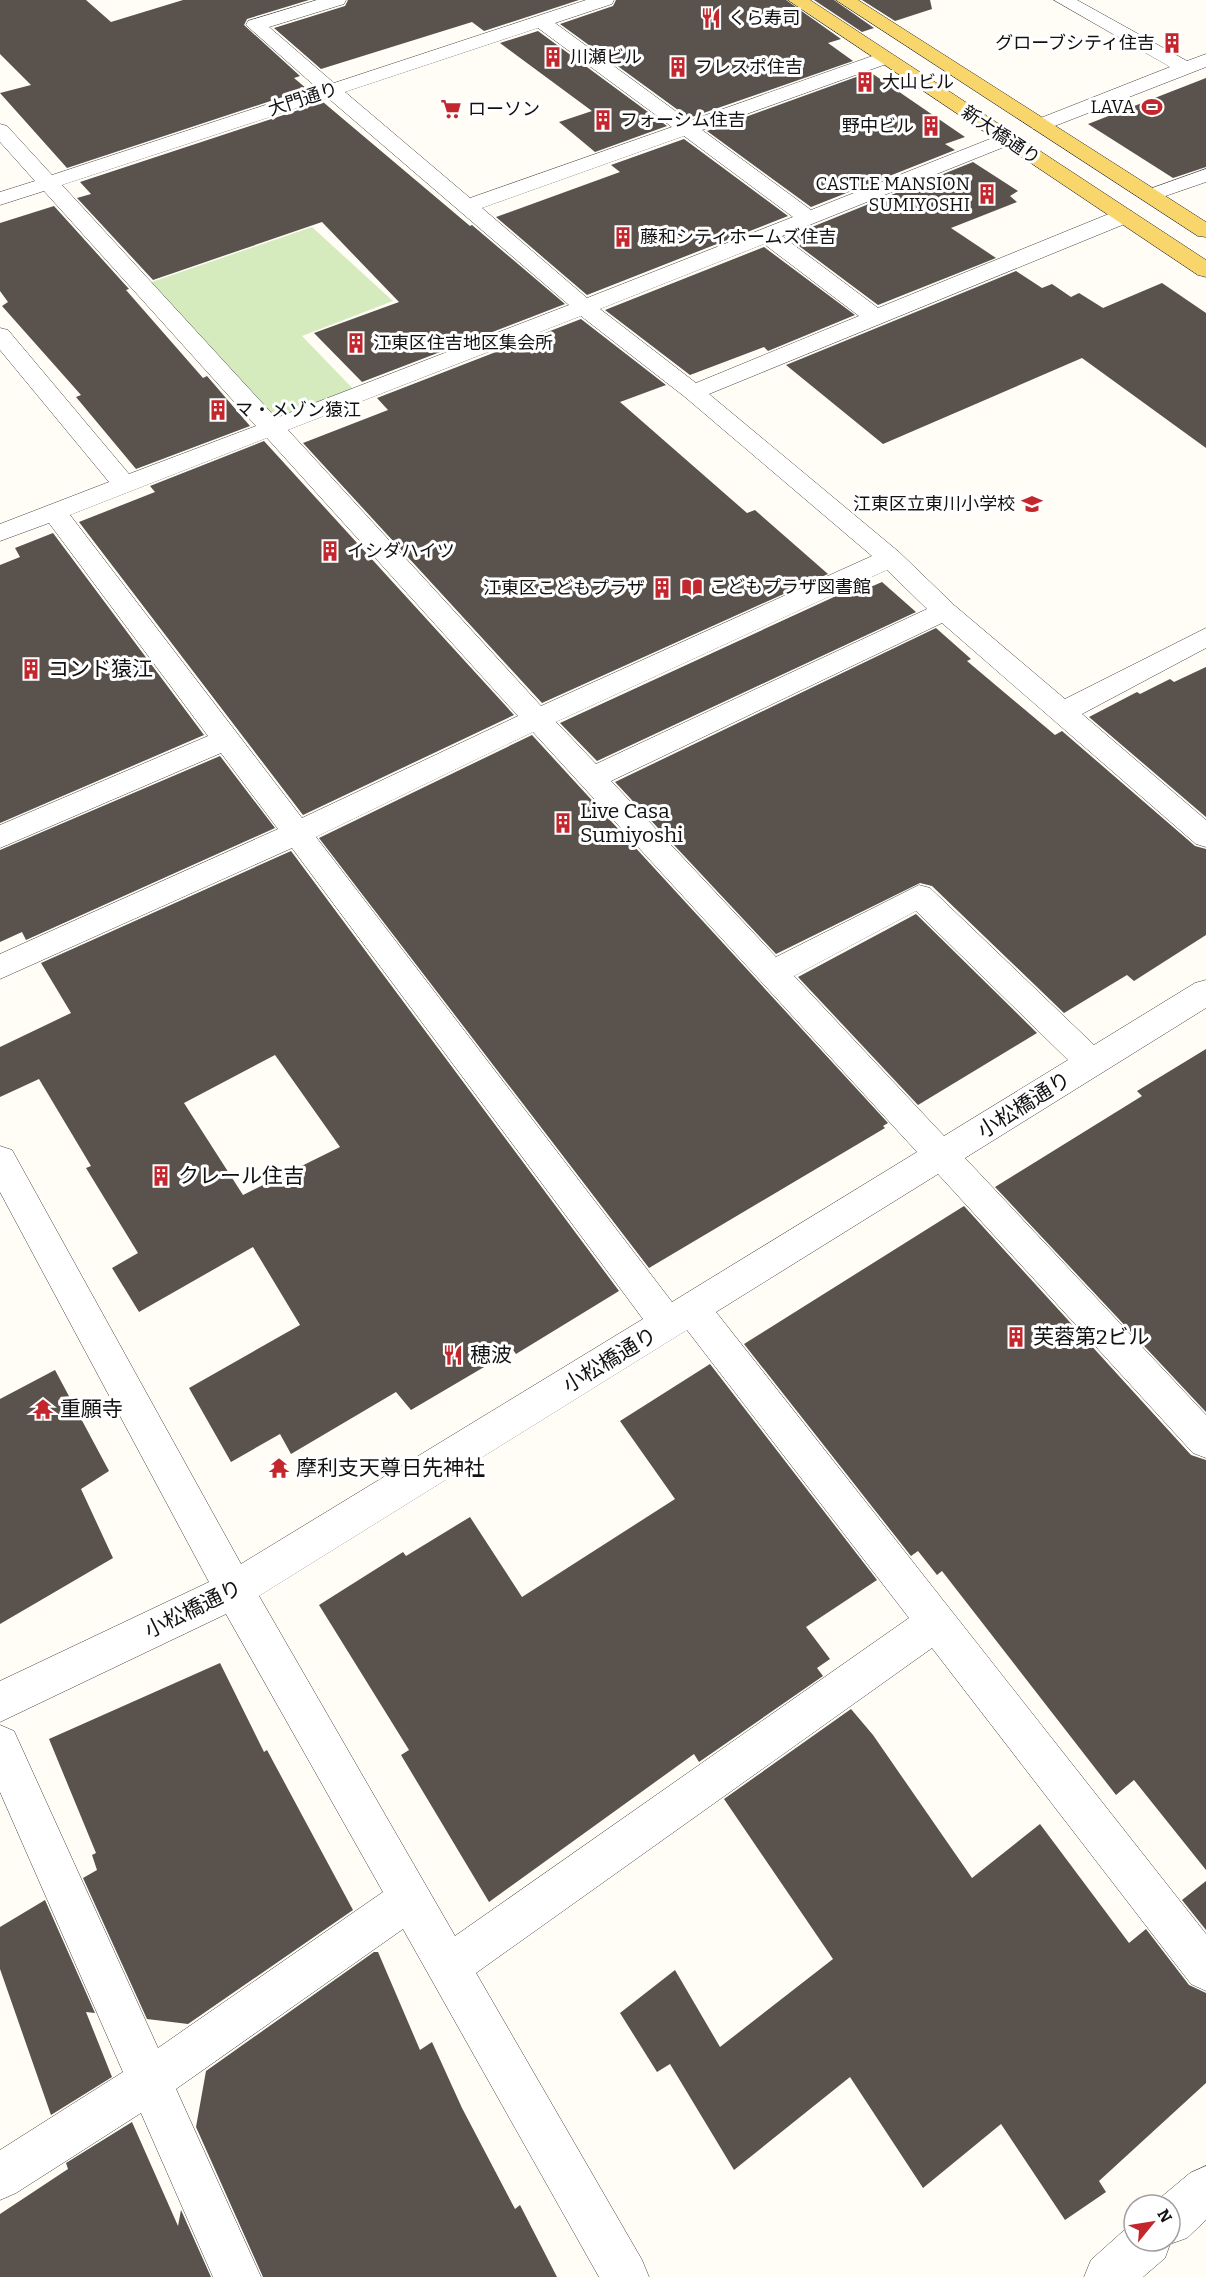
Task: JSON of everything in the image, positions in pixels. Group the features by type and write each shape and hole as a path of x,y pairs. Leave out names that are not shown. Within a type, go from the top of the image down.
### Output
{"main road":[{"name":"新大橋通り","path":"797,0 1206,270"},
{"name":"新大橋通り","path":"845,0 1150,195 1201,223"}],"street":[{"path":"337,0 255,25 585,307 693,392 890,558 945,611 1206,836"},
{"name":"大門通り","path":"0,199 605,0"},
{"path":"1063,0 1186,68"},
{"path":"541,21 808,218"},
{"path":"468,206 885,58"},
{"path":"1040,125 1206,60"},
{"path":"0,130 537,719 1206,1441"},
{"path":"0,533 585,307 1007,139"},
{"path":"1150,195 1206,174"},
{"path":"693,392 1124,216"},
{"path":"766,235 875,318"},
{"path":"0,335 18,371 124,484"},
{"path":"54,512 297,833 680,1316 936,1622 1206,1969"},
{"path":"0,967 297,833 537,719 890,558"},
{"path":"592,778 945,611"},
{"path":"1062,712 1206,637"},
{"path":"0,837 226,740"},
{"path":"773,973 919,896 1092,1063"},
{"name":"小松橋通り","path":"0,1702 234,1590 943,1156 1206,992"},
{"path":"6,1184 625,2277"},
{"path":"449,1966 936,1622"},
{"path":"0,1745 237,2277"},
{"path":"0,2177 149,2081 411,1898"},
{"path":"1182,2210 1206,2189"},
{"path":"1108,2277 1135,2253"}],"green space":[{"path":"312,227 393,301 302,336 358,394 272,426 143,285"}],"building":[{"path":"0,0 86,0 111,22 183,0 309,0 247,19 244,25 300,76 294,78 307,89 67,168 0,93 31,85 0,54"},
{"path":"348,0 579,0 484,31 472,22 321,69 274,28 345,6"},
{"path":"616,0 786,0 841,39 828,43 853,61 689,118 560,24 613,6"},
{"path":"814,0 834,0 874,28 862,32"},
{"path":"862,0 930,0 932,9 895,21"},
{"path":"538,31 667,126 595,152 559,122 592,111 500,43"},
{"path":"870,72 965,137 945,144 955,150 811,207 707,131"},
{"path":"1206,78 1206,167 1173,178 1088,124"},
{"path":"323,102 565,304 362,382 314,333 399,302 322,222 153,280 77,198 91,194 80,182"},
{"path":"684,139 788,216 587,295 496,217 620,172 611,165"},
{"path":"973,162 1018,191 1010,196 1017,202 951,228 996,258 878,305 787,237"},
{"path":"54,206 129,289 126,290 203,378 207,376 250,426 136,469 76,397 81,395 2,306 8,302 0,291 0,223"},
{"path":"764,247 855,315 768,351 764,347 690,375 605,310"},
{"path":"1016,271 1042,288 1052,284 1071,297 1079,293 1103,308 1162,283 1206,313 1206,448 1082,358 883,444 786,365"},
{"path":"581,319 666,385 620,402 747,513 755,510 828,574 542,703 303,443 388,410 377,398"},
{"path":"264,441 514,715 303,815 79,522 155,492 150,486"},
{"path":"53,533 204,735 0,823 0,565 20,557 15,548"},
{"path":"882,582 916,612 597,761 560,723 847,591 852,595"},
{"path":"936,628 971,659 967,661 1055,735 1062,731 1195,846 1206,849 1206,935 1134,981 1127,975 1064,1013 932,886 920,883 776,954 615,782"},
{"path":"1206,667 1206,817 1089,717 1137,692 1140,694 1170,679 1174,682"},
{"path":"532,735 888,1123 883,1126 885,1128 649,1268 319,838"},
{"path":"220,756 275,828 26,940 22,932 0,942 0,850"},
{"path":"291,851 619,1291 516,1354 513,1350 411,1410 396,1392 291,1454 280,1434 231,1462 189,1388 300,1325 253,1247 139,1312 112,1268 138,1253 86,1168 91,1166 39,1079 0,1097 0,1047 71,1013 41,963","holes":["275,1055 340,1147 243,1195 184,1103"]},
{"path":"916,914 1037,1033 918,1105 798,977"},
{"path":"1206,1049 1206,1412 995,1187 1142,1096 1137,1091"},
{"path":"964,1206 1191,1455 1206,1460 1206,1870 1134,1780 1116,1795 942,1571 937,1575 918,1551 911,1556 744,1344"},
{"path":"710,1364 877,1580 806,1627 830,1659 817,1668 823,1676 699,1762 694,1754 489,1902 401,1755 409,1750 319,1605 403,1552 406,1556 470,1517 522,1597 675,1499 620,1421"},
{"path":"55,1370 109,1471 81,1489 113,1558 0,1624 0,1399"},
{"path":"220,1663 264,1752 267,1750 353,1910 188,2024 147,2019 83,1878 97,1870 92,1855 96,1853 49,1739"},
{"path":"851,1709 873,1735 972,1878 1040,1824 1129,1943 1146,1929 1189,1985 1206,1993 1206,2083 1099,2181 1106,2192 1065,2220 1001,2124 923,2188 850,2077 734,2170 670,2064 657,2072 620,2013 675,1970 720,2047 833,1959 724,1799"},
{"path":"1206,1881 1206,1930 1182,1900"},
{"path":"45,1900 95,2013 86,2012 112,2077 51,2115 0,1969 0,1927"},
{"path":"374,1952 378,1952 420,2050 432,2042 462,2108 515,2209 520,2205 557,2277 263,2277 196,2127 206,2071"},
{"path":"132,2122 178,2226 181,2210 211,2277 0,2277 0,2214 68,2169 66,2163"}],"place":[{"name":"くら寿司","path":"711,18"},
{"name":"グローブシティ住吉","path":"1172,43"},
{"name":"川瀬ビル","path":"553,57"},
{"name":"フレスポ住吉","path":"678,67"},
{"name":"大山ビル","path":"865,82"},
{"name":"LAVA","path":"1152,107"},
{"name":"ローソン","path":"451,109"},
{"name":"フォーシム住吉","path":"603,120"},
{"name":"野中ビル","path":"931,126"},
{"name":"CASTLE MANSION SUMIYOSHI","path":"987,194"},
{"name":"藤和シティホームズ住吉","path":"623,237"},
{"name":"江東区住吉地区集会所","path":"356,343"},
{"name":"マ・メゾン猿江","path":"218,410"},
{"name":"江東区立東川小学校","path":"1032,504"},
{"name":"イシダハイツ","path":"330,551"},
{"name":"こどもプラザ図書館","path":"692,587"},
{"name":"江東区こどもプラザ","path":"662,588"},
{"name":"コンド猿江","path":"31,669"},
{"name":"Live Casa Sumiyoshi","path":"563,823"},
{"name":"クレール住吉","path":"161,1176"},
{"name":"芙蓉第2ビル","path":"1016,1337"},
{"name":"穂波","path":"453,1355"},
{"name":"重願寺","path":"43,1409"},
{"name":"摩利支天尊日先神社","path":"279,1468"}]}
